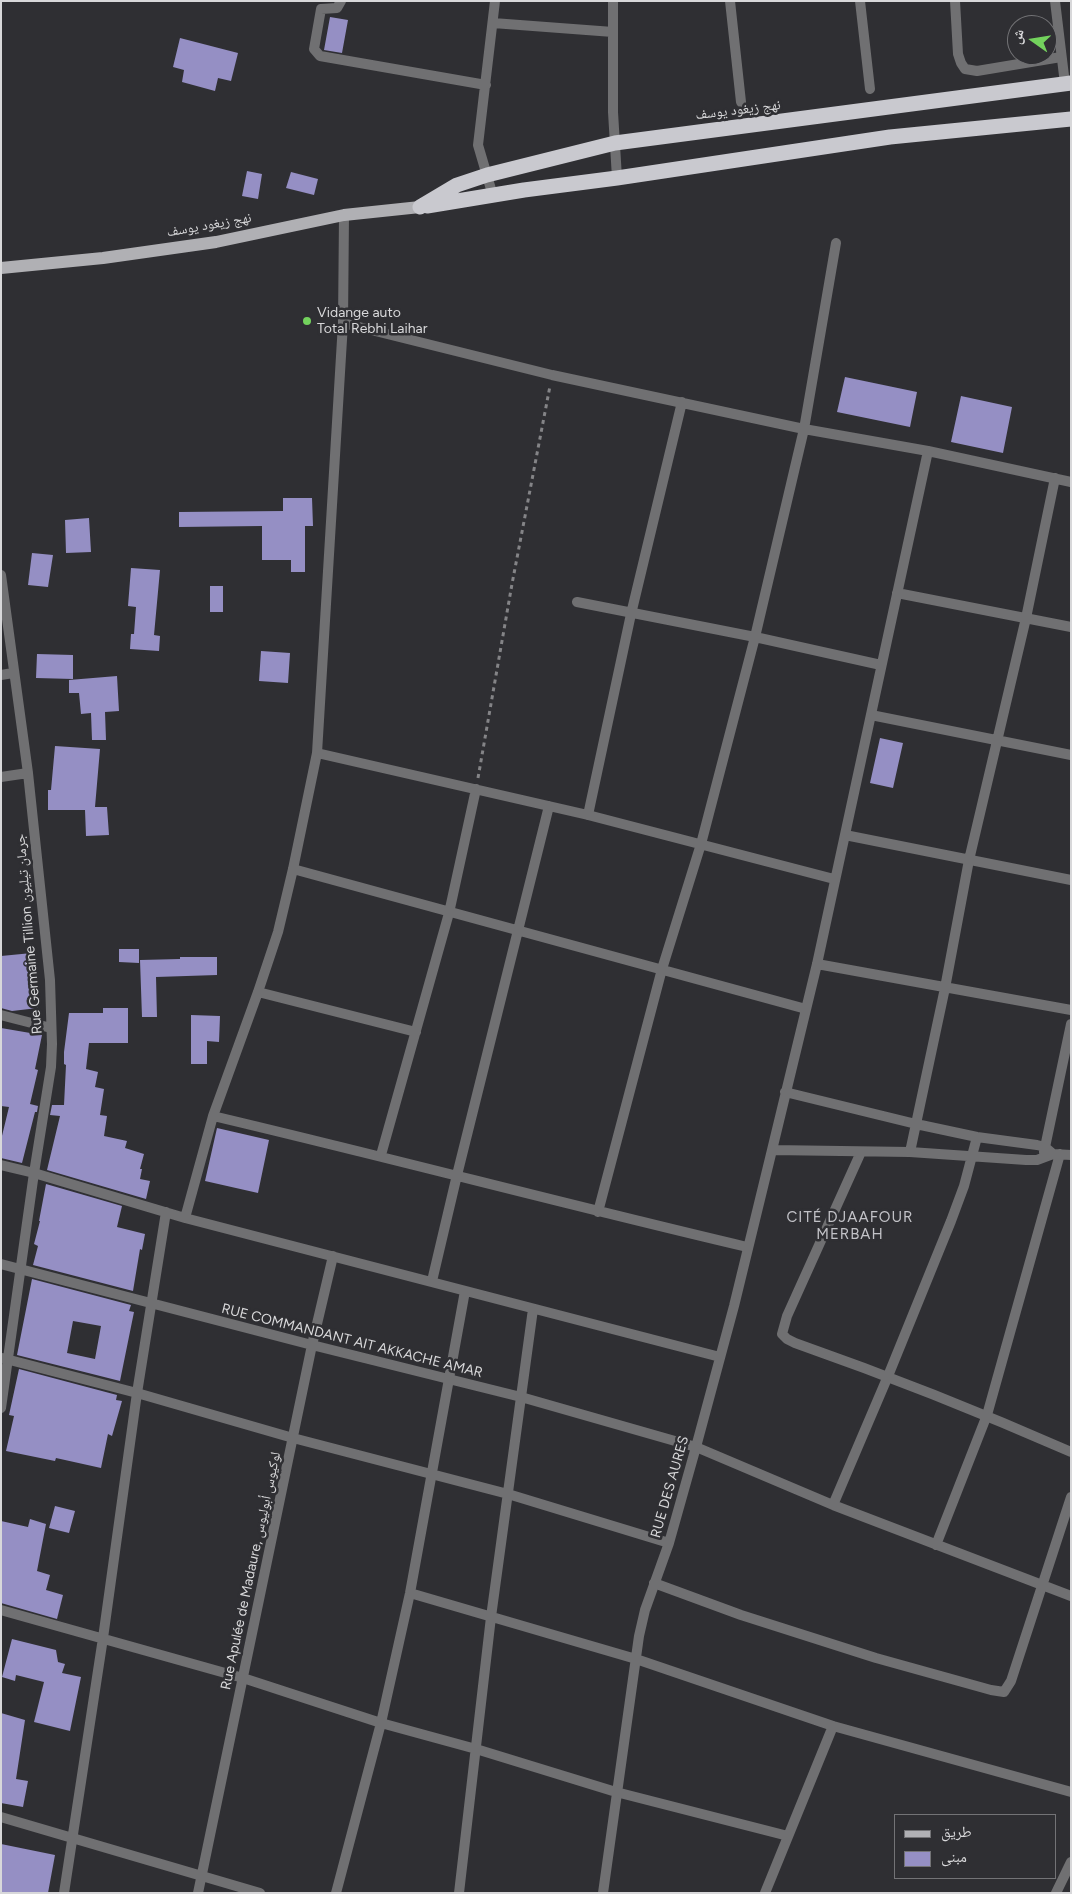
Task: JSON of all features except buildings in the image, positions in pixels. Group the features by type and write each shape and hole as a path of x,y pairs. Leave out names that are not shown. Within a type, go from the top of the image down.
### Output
{"highway":[{"name":"نهج زيغود يوسف","path":"420,207 457,185 487,175 616,143 1068,83"},
{"name":"نهج زيغود يوسف","path":"420,207 890,137 1071,119"}],"main road":[{"name":"نهج زيغود يوسف","path":"1,268 103,258 216,242 344,215 420,207"}],"street":[{"path":"341,1 337,8 321,9 314,49 320,56 486,85"},
{"path":"493,196 478,146 495,1"},
{"path":"613,1 613,112 617,178"},
{"path":"730,1 741,102"},
{"path":"860,1 870,89"},
{"path":"955,1 958,54 965,69 977,71 1061,57"},
{"path":"1055,1 1061,57 1068,83"},
{"path":"493,23 613,32"},
{"path":"185,1218 213,1116 278,932 317,753 342,323 344,215"},
{"path":"598,1212 662,969 701,844 755,637 804,429 836,243"},
{"path":"342,323 552,375 804,429 928,451 1071,482"},
{"path":"588,815 631,614 682,402"},
{"name":"RUE DES AURES","path":"603,1893 616,1792 645,1610 669,1542 734,1306 817,964 928,451"},
{"path":"910,1152 946,988 969,860 1026,618 1055,478"},
{"name":"Rue Germaine Tillion جرمان تيليون","path":"1,575 28,773 50,980 52,1044 51,1067 21,1269 4,1358 1,1408"},
{"path":"897,593 1071,627"},
{"path":"577,602 755,637 881,665"},
{"path":"1,675 13,673"},
{"path":"871,715 1071,755"},
{"path":"317,753 588,815 834,879"},
{"path":"1,776 28,773"},
{"path":"380,1155 449,913 476,789"},
{"path":"432,1281 549,806"},
{"path":"845,835 1071,880"},
{"path":"293,870 806,1009"},
{"path":"817,964 1071,1010"},
{"path":"258,992 416,1032"},
{"path":"1,1015 51,1028"},
{"path":"936,1544 987,1415 1054,1154 1071,1024"},
{"path":"785,1092 977,1137 1028,1143 1054,1154"},
{"path":"213,1116 380,1155 598,1212 747,1248"},
{"path":"833,1504 888,1376 951,1221 964,1186 977,1137"},
{"path":"772,1150 910,1152 1026,1160 1054,1154"},
{"path":"861,1152 787,1316 782,1334 795,1343 888,1376 987,1415 1071,1452"},
{"path":"1,1165 185,1218 720,1357"},
{"path":"64,1893 103,1638 137,1393 166,1212"},
{"name":"Rue Apulée de Madaure, لوكيوس أبوليوس","path":"198,1893 312,1346 333,1256"},
{"name":"RUE COMMANDANT AIT AKKACHE AMAR","path":"1,1264 312,1346 521,1398 696,1447 833,1504 1071,1596"},
{"path":"336,1893 381,1722 410,1593 465,1291"},
{"path":"459,1893 491,1617 532,1309"},
{"path":"4,1358 137,1393 293,1438 508,1494 669,1542"},
{"path":"654,1583 741,1615 876,1658 1004,1692 1012,1681 1071,1497"},
{"path":"410,1593 636,1659 833,1726 1071,1792"},
{"path":"1,1610 243,1678 381,1722 616,1792 788,1836"},
{"path":"765,1893 833,1726"},
{"path":"1,1817 260,1893"},
{"path":"1056,1893 1071,1862"}],"path":[{"path":"476,789 512,584 552,375"}],"place":[{"name":"Vidange auto Total Rebhi Laihar","path":"307,321"}],"district":[{"name":"CITÉ DJAAFOUR MERBAH","path":"850,1226"}]}
